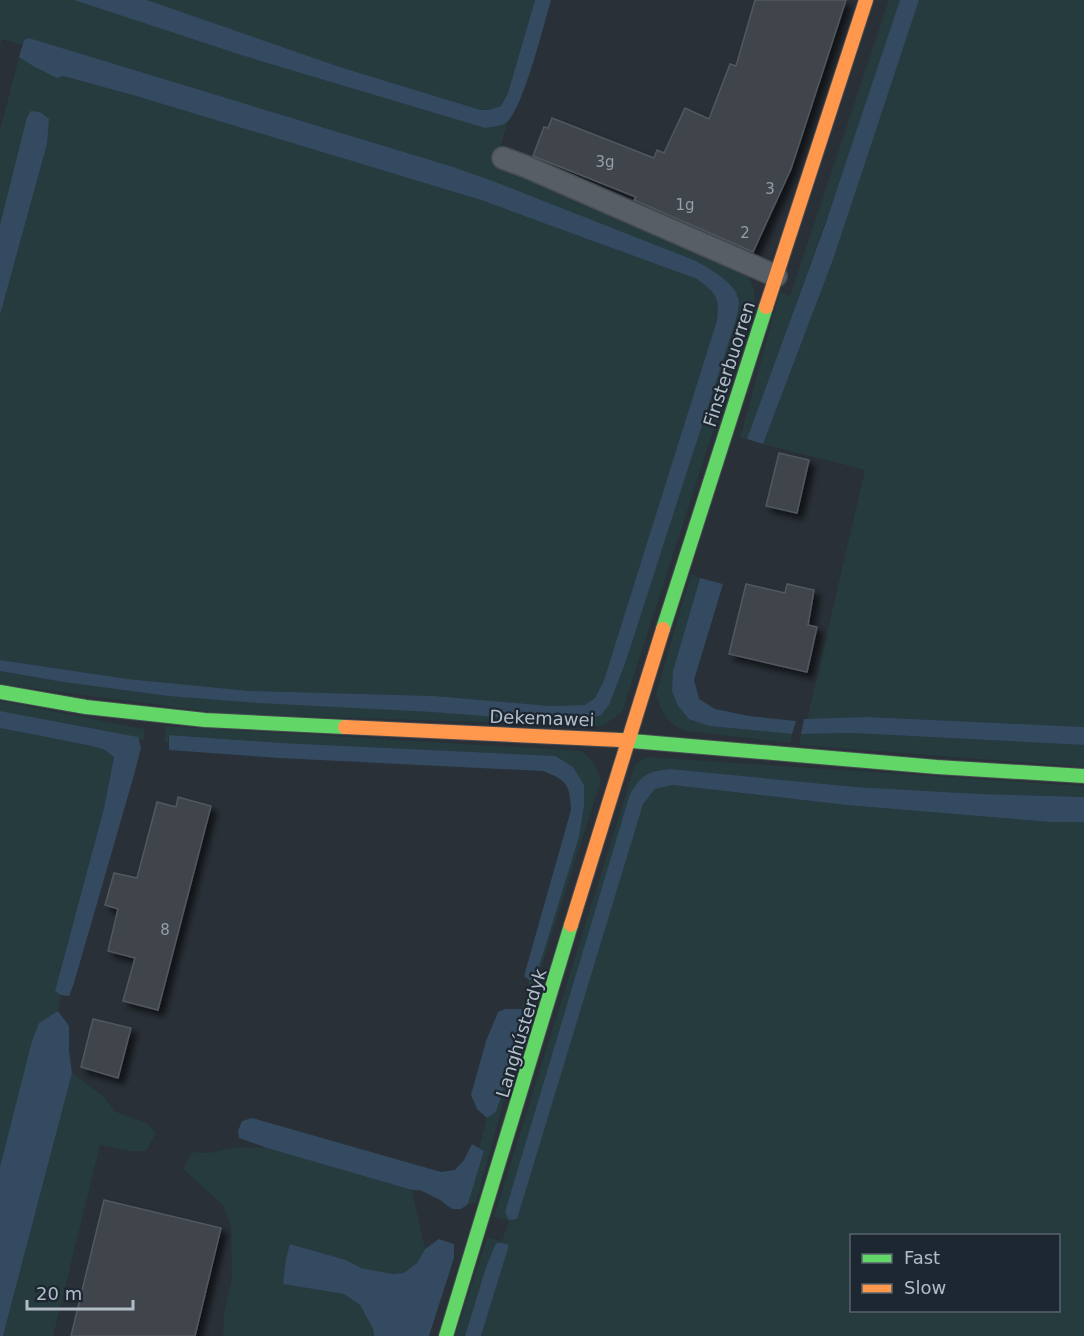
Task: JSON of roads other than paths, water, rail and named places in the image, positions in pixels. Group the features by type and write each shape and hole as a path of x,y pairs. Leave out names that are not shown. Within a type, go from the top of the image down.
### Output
{"street":[{"name":"Finsterbuorren","path":"628,740 866,0"},
{"name":"Dekemawei","path":"0,692 86,707 205,720 628,740 937,767 1084,776"},
{"name":"Langhústerdyk","path":"446,1336 628,740"}],"lane":[{"path":"503,158 776,276"}],"water":[{"path":"74,0 147,0 340,67 481,110 489,110 501,106 508,93 535,0 551,0 520,101 507,122 485,128 241,55"},
{"path":"900,0 919,0 834,257 763,444 747,439 825,225"},
{"path":"29,38 490,180 696,261 734,289 739,302 734,326 626,661 609,705 601,715 586,720 563,722 259,703 168,696 0,671 0,660 128,679 250,691 434,696 551,706 585,705 595,698 604,680 718,312 715,296 697,279 481,200 136,96 63,76 57,78 19,57 24,40"},
{"path":"31,111 40,112 49,119 47,144 0,315 0,225 27,117"},
{"path":"700,578 723,584 694,680 699,699 715,709 749,716 796,721 792,734 709,726 689,719 678,706 672,691 673,671"},
{"path":"0,711 138,737 141,748 69,996 55,991 104,808 114,757 105,750 92,746 0,728"},
{"path":"868,717 1084,727 1084,745 852,733 801,734 804,719"},
{"path":"169,735 282,743 556,756 573,767 584,785 584,806 579,837 535,980 529,980 524,976 571,810 570,795 566,784 557,777 543,771 279,758 169,750"},
{"path":"670,769 856,787 1084,797 1084,822 1050,822 846,805 672,785 655,789 643,804 517,1219 509,1220 505,1212 630,794 646,775"},
{"path":"505,1009 521,1009 527,1012 496,1112 487,1118 477,1109 471,1095 486,1041 498,1012"},
{"path":"58,1011 69,1026 72,1073 3,1336 0,1336 0,1167 32,1041 39,1023"},
{"path":"252,1118 441,1172 455,1170 464,1160 472,1144 484,1151 468,1204 461,1209 452,1209 420,1190 412,1190 239,1138 238,1131 242,1121"},
{"path":"439,1239 454,1244 454,1258 429,1336 374,1336 373,1329 360,1305 344,1294 283,1284 290,1244 346,1260 361,1268 392,1274 404,1273 417,1263 425,1249"},
{"path":"496,1243 509,1245 481,1336 465,1336 486,1267"}]}
